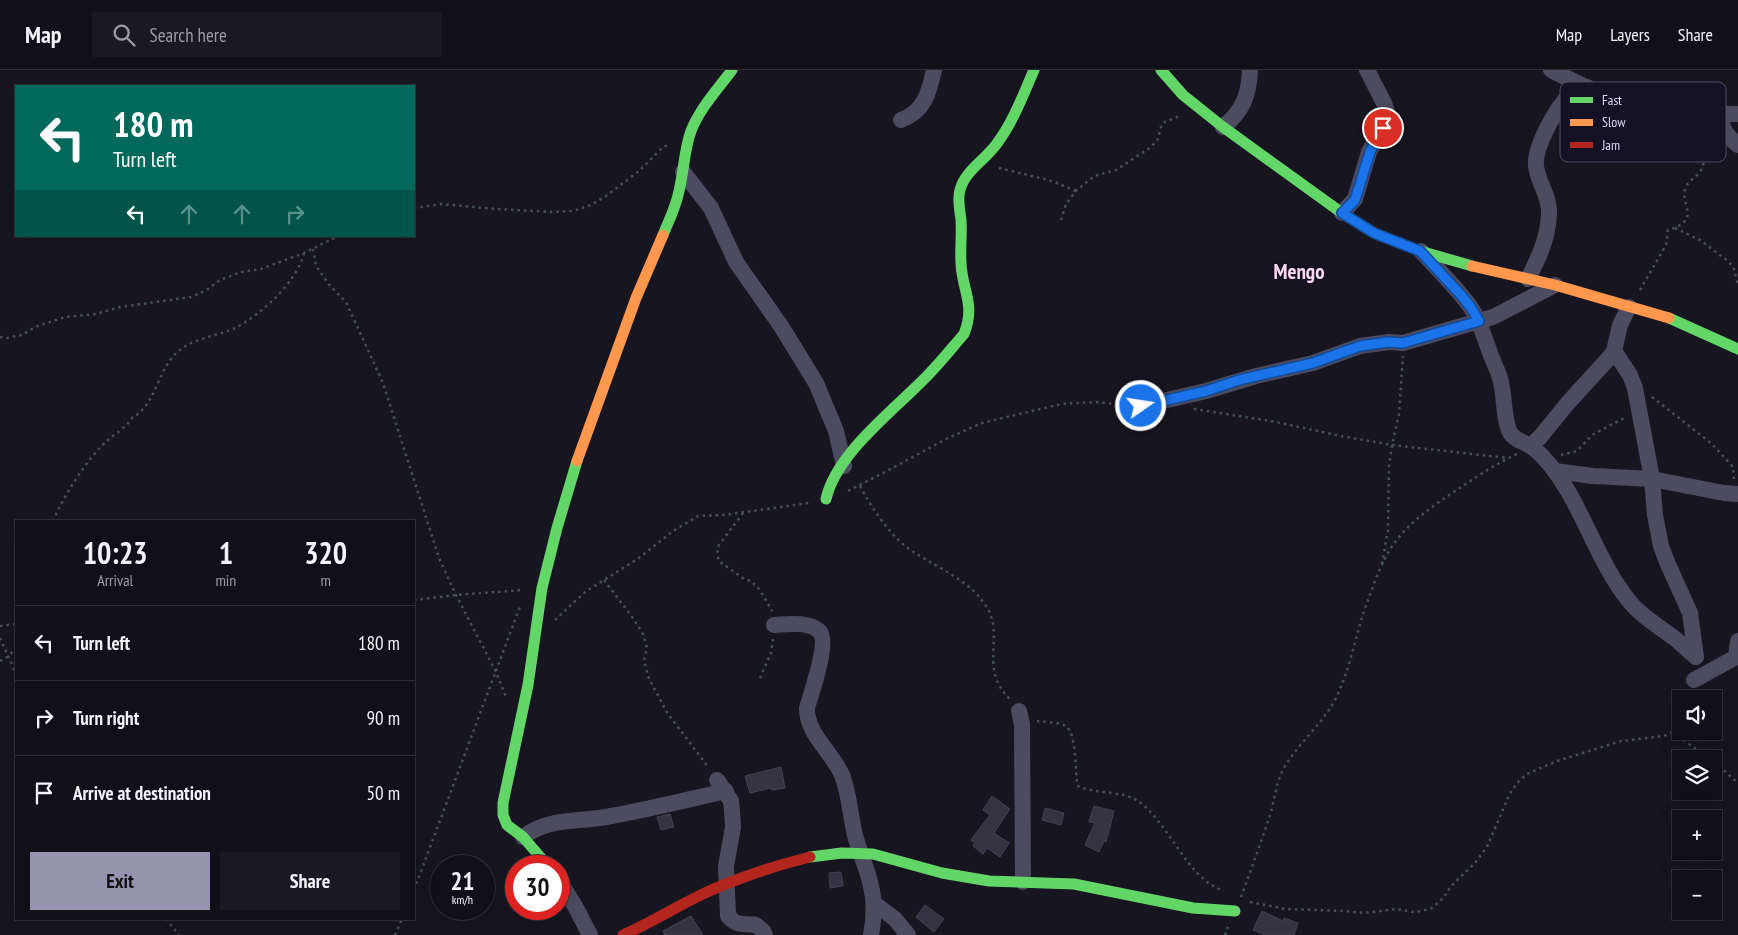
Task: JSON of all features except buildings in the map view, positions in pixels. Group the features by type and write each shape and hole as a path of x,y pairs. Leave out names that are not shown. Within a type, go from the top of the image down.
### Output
{"street":[{"path":"539,855 523,837 507,825 503,815 503,803 526,701 537,620 550,556 567,492 588,427 636,298 680,192 688,142 697,119 732,70"},
{"path":"901,120 911,116 918,110 928,95 934,70"},
{"path":"826,499 828,490 852,451 872,428 905,400 964,334 971,313 970,300 961,269 962,223 959,196 961,186 999,141 1016,110 1034,70"},
{"path":"1161,70 1183,95 1223,127 1342,213 1374,233 1420,251 1473,266 1528,278 1670,318 1738,349"},
{"path":"1223,127 1235,118 1243,104 1248,93 1250,70"},
{"path":"1342,213 1355,200 1370,152 1387,120 1384,103 1368,70"},
{"path":"1551,70 1576,82"},
{"path":"1528,278 1542,250 1548,230 1550,213 1547,196 1537,172 1537,152 1551,122 1560,108"},
{"path":"1726,133 1738,145"},
{"path":"683,172 712,208 736,262 781,326 816,383 836,431 844,466"},
{"path":"1420,251 1460,294 1479,321 1504,391 1507,425 1511,434 1518,440 1531,446 1550,464 1574,502 1613,578 1630,603 1696,658 1690,613 1661,546 1640,407 1633,382 1614,351"},
{"path":"1141,406 1313,363 1373,343 1403,343 1493,317 1555,286"},
{"path":"1531,446 1542,436 1614,351 1620,325 1629,307"},
{"path":"1550,464 1593,476 1652,479 1735,493"},
{"path":"774,625 810,626 819,630 823,637 820,660 806,708 806,717 841,774 846,788 854,831 872,886 874,903 871,935"},
{"path":"1694,680 1737,651"},
{"path":"1020,715 1023,882"},
{"path":"523,837 533,829 552,823 608,817 722,785 731,801 733,827 728,852 728,916 734,922 740,924 756,925 765,935"},
{"path":"623,935 649,924 705,893 802,859 820,855 860,853 873,854 942,873 989,881 1074,884 1193,908 1235,911"},
{"path":"570,898 590,935"},
{"path":"874,903 896,919 908,935"}],"path":[{"path":"1060,220 1066,204 1076,191 1094,176 1116,170 1151,147 1158,139 1160,127 1163,123 1181,114 1193,104"},
{"path":"415,208 441,204 496,210 572,211 591,205 606,196 639,171 662,148 670,143 688,142"},
{"path":"1629,307 1663,252 1668,230 1682,224 1686,219 1688,208 1684,196 1686,187 1702,169 1704,162"},
{"path":"978,165 1027,174 1052,181 1076,191"},
{"path":"1675,228 1700,240 1730,262 1738,286"},
{"path":"0,337 7,338 22,335 35,327 65,317 96,314 120,307 191,297 205,291 220,280 241,272 261,269 304,253 336,237"},
{"path":"313,248 316,266 331,287 346,302 383,383 439,558 495,670 509,704"},
{"path":"53,520 75,482 96,452 142,410 171,358 181,349 203,338 234,328 263,309 288,283 302,261 304,253"},
{"path":"1381,568 1387,538 1389,473 1392,444 1399,414 1403,343"},
{"path":"1651,395 1703,437 1731,464 1734,472 1735,493"},
{"path":"550,627 585,592 639,558 673,531 698,516 806,504 826,499 860,486 932,446 982,423 1040,408 1096,402 1141,406"},
{"path":"1550,464 1577,451 1597,432 1621,420 1640,407"},
{"path":"1187,408 1271,421 1392,444 1508,458"},
{"path":"1224,935 1240,900 1270,813 1277,785 1291,757 1317,727 1335,699 1350,665 1366,608 1381,568 1392,546 1420,515 1473,479 1531,446"},
{"path":"860,486 879,517 889,530 906,546 957,579 979,596 989,611 992,622 994,634 992,662 1003,692 1016,705 1020,715 1064,725 1070,729 1074,742 1078,786 1086,790 1135,799 1160,822 1191,866 1205,881 1229,893"},
{"path":"743,512 719,545 717,554 719,561 744,579 751,581 760,590 772,612 774,625 771,653 760,678"},
{"path":"604,580 643,634 647,648 644,660 649,679 668,714 722,785"},
{"path":"415,600 456,594 525,590 415,887"},
{"path":"0,626 15,624"},
{"path":"0,638 15,671"},
{"path":"0,661 9,656 15,648"},
{"path":"1234,896 1240,900 1272,907 1302,910 1344,910 1364,913 1397,909 1412,912 1432,908 1474,864 1487,847 1509,795 1517,783 1527,774 1557,761 1622,741 1664,736 1672,732"},
{"path":"1684,740 1697,750"},
{"path":"1722,769 1738,783"},
{"path":"167,920 179,935"},
{"path":"395,935 402,920"}],"traffic: fast":[{"path":"663,235 678,197 691,131 704,107 732,70"},
{"path":"826,499 832,483 852,451 932,371 964,334 969,306 961,263 960,190 966,176 1004,134 1034,70"},
{"path":"1161,70 1183,95 1223,127 1342,213 1374,233 1420,251 1472,266"},
{"path":"1669,318 1738,349"},
{"path":"539,855 523,837 507,825 503,815 503,803 528,685 542,588 577,461"},
{"path":"810,857 842,853 873,854 942,873 989,881 1074,884 1193,908 1235,911"}],"traffic: slow":[{"path":"577,461 636,298 663,235"},
{"path":"1472,266 1555,285 1669,318"}],"traffic: jam":[{"path":"623,935 717,888 756,873 810,857"}],"district":[{"name":"Mengo","path":"1299,272"}],"route":[{"path":"1141,406 1313,363 1360,346 1373,343 1403,343 1479,321 1460,294 1420,251 1374,233 1342,213 1355,200 1372,146 1383,128"}]}
